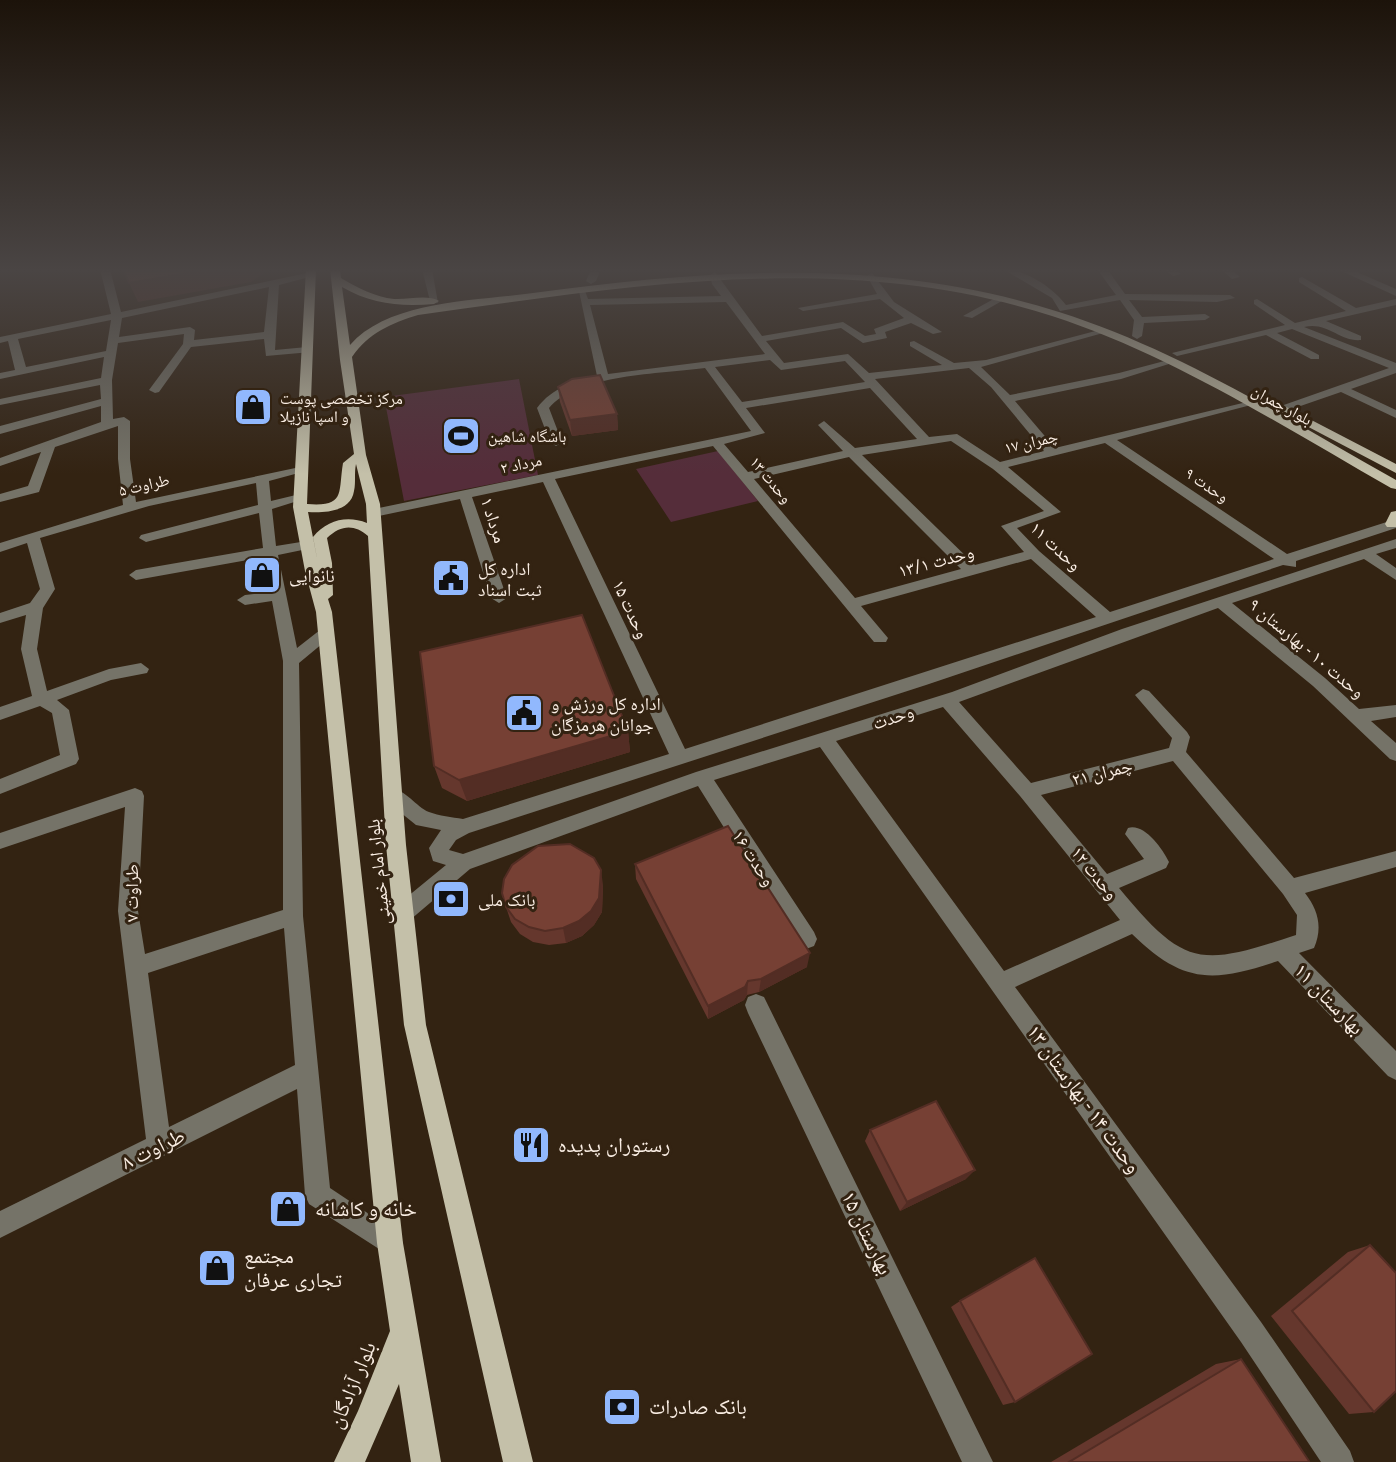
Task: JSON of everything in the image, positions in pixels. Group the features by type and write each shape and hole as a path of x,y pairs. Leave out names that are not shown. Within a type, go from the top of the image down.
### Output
{"main road":[{"name":"بلوار امام خمینی","path":"308,337 300,503 307,545 324,612 390,1243 426,1462"},
{"name":"بلوار امام خمینی","path":"343,337 360,455 374,513 392,795 415,1025 518,1462"},
{"name":"بلوار چمران","path":"345,360 363,337"},
{"name":"بلوار چمران","path":"1117,337 1173,357 1282,408 1396,470"},
{"name":"بلوار چمران","path":"1139,337 1247,404 1396,485"},
{"path":"300,503 324,508 341,502 348,490 349,463 360,455"},
{"path":"1369,470 1396,496"},
{"path":"324,612 326,563 320,537 335,525 347,522 359,523 375,535"},
{"name":"بلوار آزادگان","path":"349,1462 370,1420 405,1329"}],"street":[{"path":"0,340 11,337"},
{"path":"12,337 21,371"},
{"path":"107,424 106,380 113,337"},
{"path":"0,376 111,347 135,337"},
{"path":"155,390 188,344 188,337"},
{"path":"188,344 249,337"},
{"path":"269,337 270,354 307,350"},
{"path":"593,337 603,378"},
{"path":"770,337 760,339 781,367 848,357 925,440"},
{"path":"859,337 863,340 877,337"},
{"path":"738,406 950,365 972,365 1016,357 1079,337"},
{"path":"1006,399 1121,376 1173,357 1248,337"},
{"path":"1278,337 1315,357"},
{"path":"1321,337 1396,368"},
{"path":"914,344 950,365"},
{"path":"556,442 543,408 553,396 567,388 603,378 772,356"},
{"name":"وحدت ۱۳","path":"708,365 759,433 717,443 880,638"},
{"path":"972,365 1053,453"},
{"path":"1282,408 1396,368"},
{"path":"0,402 106,380"},
{"path":"1341,388 1393,414"},
{"path":"0,430 107,401"},
{"name":"چمران ۱۷","path":"745,477 850,453 953,437 998,466 1247,404"},
{"path":"0,461 48,447 107,424 124,421 124,458 130,505"},
{"path":"824,425 972,571"},
{"name":"وحدت ۹","path":"1109,440 1304,573"},
{"name":"مرداد ۲","path":"374,513 717,443"},
{"path":"0,498 34,489 48,447"},
{"name":"وحدت ۱۱","path":"998,466 1054,512 1008,526 1034,554 1107,617"},
{"name":"طراوت ۵","path":"0,548 130,505 300,471"},
{"name":"وحدت ۱۵","path":"547,476 680,758"},
{"path":"262,478 270,552 291,661 293,916 304,1072 318,1195 390,1243"},
{"name":"مرداد ۱","path":"465,494 499,598"},
{"path":"146,538 266,507 300,503"},
{"name":"وحدت","path":"392,795 423,819 463,827 1284,560 1395,521"},
{"path":"0,787 70,759 60,710 43,699 35,679 29,649 35,607 48,589 32,536"},
{"name":"وحدت","path":"403,913 463,863 702,777 947,700 1128,633 1396,543"},
{"path":"136,575 307,545"},
{"path":"1365,553 1396,575"},
{"name":"وحدت ۱۳/۱","path":"849,604 1034,554"},
{"path":"1235,575 1256,591"},
{"path":"245,600 280,595"},
{"name":"وحدت ۱۰ - بهارستان ۹","path":"1223,603 1357,716 1396,754"},
{"path":"0,618 35,607"},
{"path":"291,661 326,634"},
{"path":"0,714 109,674 141,669"},
{"path":"1143,695 1181,737 1177,753 1290,888 1396,859"},
{"name":"وحدت ۱۲","path":"947,700 1027,791 1135,923 1166,953 1199,966 1239,964 1282,950"},
{"path":"1357,716 1396,711"},
{"name":"وحدت ۱۴ - بهارستان ۱۳","path":"824,739 1251,1332 1339,1462"},
{"name":"چمران ۲۱","path":"1027,791 1177,753"},
{"name":"وحدت ۱۶","path":"702,777 806,939"},
{"name":"طراوت ۷","path":"0,841 135,796 128,911 136,967"},
{"path":"463,827 449,834 439,848 440,855 446,859 463,863"},
{"path":"1104,885 1159,862 1135,834"},
{"name":"بهارستان ۱۱","path":"1290,888 1308,913 1306,942 1282,950 1396,1068"},
{"path":"159,1147 136,967 293,916"},
{"path":"1000,983 1135,923"},
{"name":"بهارستان ۱۵","path":"756,1004 978,1462"},
{"name":"طراوت ۸","path":"0,1225 304,1072"}],"shaded area":[{"name":"باشگاه شاهین","path":"519,379 538,475 404,501 384,397"},
{"path":"718,451 758,501 671,522 636,469"}],"building":[{"path":"600,375 617,414 570,420 558,387 572,379"},
{"name":"اداره کل ورزش و جوانان هرمزگان","path":"582,615 628,731 459,780 434,766 420,652"},
{"path":"728,826 810,953 761,979 748,981 745,987 708,1006 635,864"},
{"path":"570,844 594,858 601,870 599,898 591,911 579,921 563,928 545,931 529,927 515,919 506,907 502,893 504,879 512,865 538,846"},
{"path":"936,1101 975,1170 907,1202 870,1130"},
{"path":"1370,1245 1396,1273 1396,1391 1374,1412 1292,1311"},
{"path":"1035,1258 1092,1354 1015,1402 960,1301"},
{"path":"1241,1359 1308,1462 1069,1462"}],"place":[{"name":"مرکز تخصصی پوست و اسپا نازیلا","path":"253,407"},
{"name":"باشگاه شاهین","path":"461,436"},
{"name":"نانوایی","path":"262,575"},
{"name":"اداره کل ثبت اسناد","path":"451,578"},
{"name":"اداره کل ورزش و جوانان هرمزگان","path":"524,713"},
{"name":"بانک ملی","path":"451,899"},
{"name":"رستوران پدیده","path":"531,1145"},
{"name":"خانه و کاشانه","path":"288,1209"},
{"name":"مجتمع تجاری عرفان","path":"217,1268"},
{"name":"بانک صادرات","path":"622,1407"}]}
